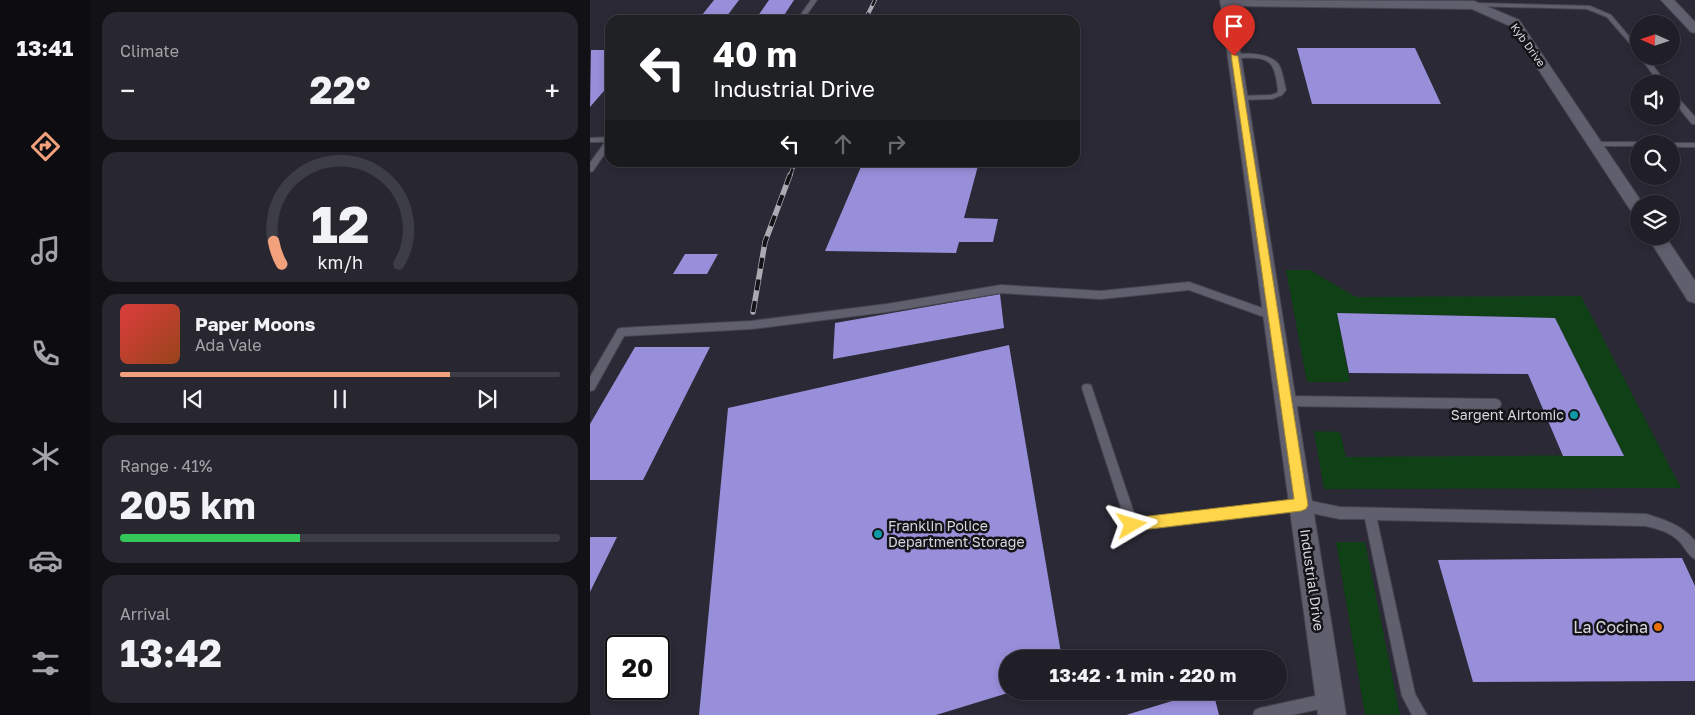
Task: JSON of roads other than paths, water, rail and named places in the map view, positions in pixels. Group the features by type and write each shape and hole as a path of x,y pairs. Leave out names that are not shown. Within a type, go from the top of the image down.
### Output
{"street":[{"path":"1667,0 1695,29"},
{"name":"Kyb Drive","path":"1226,1 1474,5 1515,23 1630,196"},
{"name":"Industrial Drive","path":"1226,1 1331,708"},
{"path":"1662,245 1695,296"}],"lane":[{"path":"804,15 814,0"},
{"path":"1474,5 1588,7 1609,16 1630,41"},
{"path":"1234,56 1262,57 1271,61 1276,66 1282,90 1280,94 1272,97 1240,98"},
{"path":"1649,65 1657,75"},
{"path":"1680,104 1695,122"},
{"path":"590,140 605,140"},
{"path":"1595,144 1630,144"},
{"path":"1680,144 1695,145"},
{"path":"590,169 605,147"},
{"path":"590,387 621,332 751,325 887,308 1001,289 1101,295 1189,286 1273,316"},
{"path":"1087,388 1132,525 1301,505 1340,513 1646,520 1674,528 1691,545 1695,553"},
{"path":"1286,401 1496,404"},
{"path":"1370,514 1410,696 1420,715"},
{"path":"1260,715 1331,708"}],"railway":[{"path":"868,15 875,0"},
{"path":"790,176 793,167"},
{"path":"753,312 765,242 790,175"}],"place":[{"name":"Sargent Airtomic","path":"1574,415"},
{"name":"Franklin Police Department Storage","path":"878,534"},
{"name":"La Cocina","path":"1658,627"}]}
